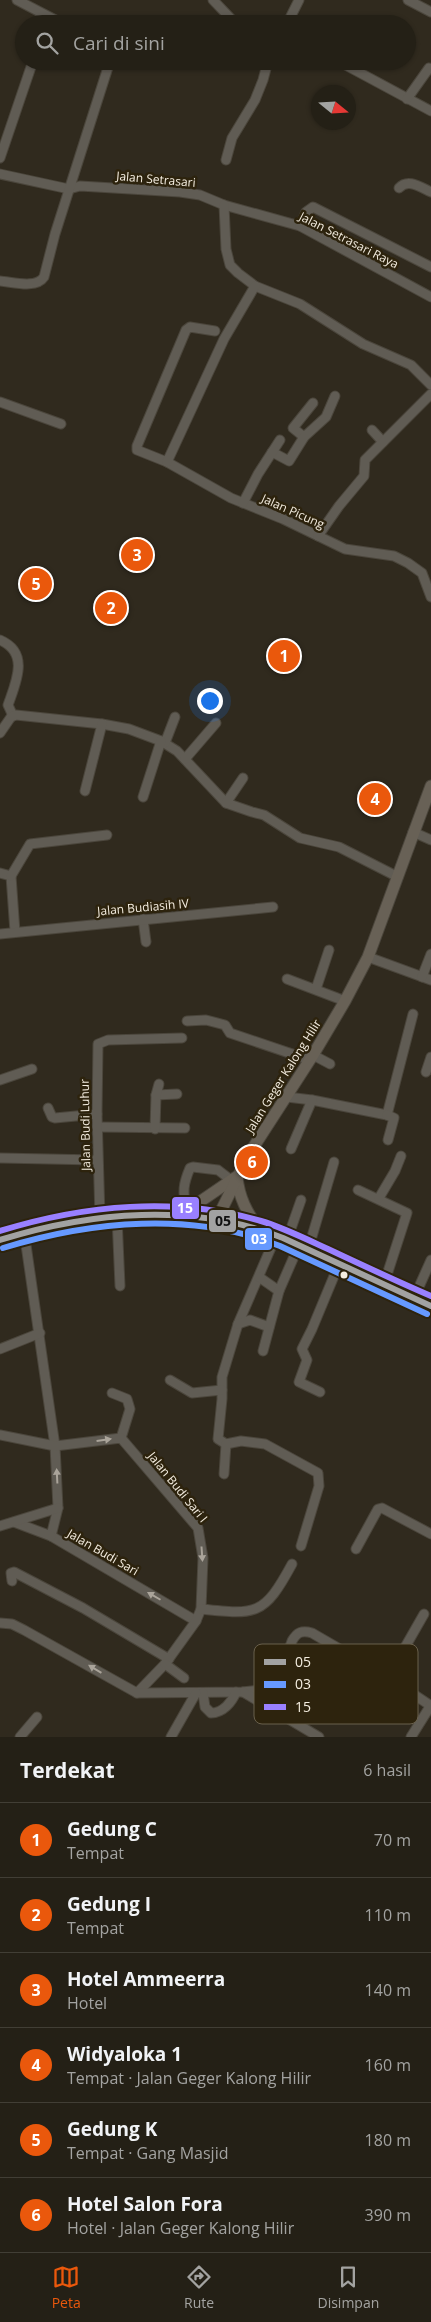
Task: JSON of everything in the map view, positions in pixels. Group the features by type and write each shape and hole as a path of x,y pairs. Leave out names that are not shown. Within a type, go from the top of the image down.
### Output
{"main road":[{"name":"Jalan Geger Kalong Hilir","path":"217,1219 234,1178 312,1057 368,957 413,832 430,793"},
{"path":"169,1216 188,1208 234,1178 246,1211 259,1230"},
{"path":"0,1240 24,1231 68,1221 117,1217 169,1216 217,1219 282,1238 431,1306"}],"street":[{"path":"17,0 40,15"},
{"path":"213,0 227,15"},
{"path":"292,15 299,0"},
{"path":"408,0 431,12"},
{"path":"407,99 429,68"},
{"path":"0,158 30,70"},
{"path":"0,280 35,284 44,277 69,189 107,70"},
{"path":"226,160 232,138 255,100 266,70"},
{"path":"354,70 431,111"},
{"name":"Jalan Setrasari","path":"0,174 69,189 80,186 180,192 200,195 224,205"},
{"path":"399,188 403,184 409,183 431,192"},
{"path":"224,205 226,249 230,265 255,286 300,304 363,344 410,365 431,385"},
{"name":"Jalan Setrasari Raya","path":"224,205 300,226 431,297"},
{"path":"300,226 306,212 313,206 431,267"},
{"path":"166,462 224,339 255,286"},
{"name":"Jalan Picung","path":"215,330 190,327 186,330 137,446 138,450 166,462 243,503 283,519 346,549 394,556 414,566 422,573 431,597"},
{"path":"318,536 339,506 364,476 366,460 431,394"},
{"path":"272,452 288,461 304,437 326,418 335,396"},
{"path":"0,402 60,424"},
{"path":"304,437 293,428 313,403"},
{"path":"372,430 383,442"},
{"path":"243,503 280,440"},
{"path":"0,640 9,645 19,659 18,675 8,705 13,716"},
{"path":"13,716 102,724 129,730 163,742 186,759 226,803 264,814 300,838 339,847 398,876"},
{"path":"0,733 13,716"},
{"path":"143,797 163,742 175,718"},
{"path":"186,759 216,723"},
{"path":"84,791 102,724"},
{"path":"226,803 242,778"},
{"path":"413,832 431,840"},
{"path":"15,932 11,876 30,844 106,835"},
{"path":"0,873 11,876"},
{"name":"Jalan Budiasih IV","path":"0,934 273,908"},
{"path":"143,919 146,942"},
{"path":"316,989 329,950"},
{"path":"422,977 431,954"},
{"path":"368,957 431,980"},
{"path":"287,979 345,1001"},
{"path":"387,1115 412,1014"},
{"path":"188,1021 206,1020 226,1025 230,1033 330,1064"},
{"name":"Jalan Budi Luhur","path":"100,1218 97,1048 100,1042 108,1040 182,1038"},
{"path":"426,1072 431,1057"},
{"path":"0,1080 32,1070"},
{"path":"155,1129 156,1095 159,1084"},
{"path":"156,1095 177,1094"},
{"path":"287,1097 312,1100 394,1117 388,1140"},
{"path":"291,1150 312,1100"},
{"path":"48,1108 52,1117 55,1118 97,1114"},
{"path":"97,1127 185,1128"},
{"path":"378,1198 402,1156"},
{"path":"0,1158 98,1160"},
{"path":"263,1351 279,1290 304,1247 334,1162"},
{"path":"188,1208 184,1200 184,1187 190,1168 218,1170 234,1178"},
{"path":"358,1190 404,1210 407,1215 384,1284"},
{"path":"301,1200 282,1238 259,1277 238,1324 222,1377 218,1436 221,1442 226,1444 241,1441 265,1444 318,1473 319,1486 301,1546"},
{"path":"117,1217 120,1286"},
{"name":"Jalan Budi Sari","path":"24,1231 55,1446 58,1508 51,1536 196,1621"},
{"path":"414,1298 431,1260"},
{"path":"320,1392 299,1382 307,1360 302,1349 339,1264"},
{"path":"259,1277 279,1290"},
{"path":"238,1324 250,1320 269,1327"},
{"path":"0,1349 40,1333"},
{"path":"170,1380 192,1393 222,1390"},
{"path":"0,1435 55,1446 121,1438 130,1406 127,1399 112,1393"},
{"name":"Jalan Budi Sari I","path":"121,1438 198,1528 203,1558 201,1609 196,1621 167,1662 137,1693"},
{"path":"224,1474 226,1444"},
{"path":"0,1526 58,1508"},
{"path":"356,1549 378,1510 382,1508 431,1534"},
{"path":"14,1522 51,1536"},
{"path":"201,1609 240,1613 260,1608 274,1593 292,1564"},
{"path":"12,1581 11,1573 14,1572 83,1608 167,1662 184,1678"},
{"path":"407,1644 424,1614"},
{"path":"0,1623 12,1624 24,1630 137,1693 254,1690"},
{"path":"291,1644 295,1635 302,1632 312,1633 331,1644"},
{"path":"199,1693 205,1707 211,1713 215,1713 230,1703 239,1692"},
{"path":"239,1692 254,1700"},
{"path":"170,1737 199,1693"},
{"path":"411,1737 431,1705 418,1697"},
{"path":"20,1737 38,1717"},
{"path":"296,1724 319,1737"}],"transit line":[{"name":"15","path":"0,1231 64,1215 97,1210 163,1206 196,1208 229,1213 287,1230 431,1296"},
{"name":"05","path":"0,1240 34,1230 105,1218 178,1215 213,1219 249,1227 283,1238 431,1306"},
{"name":"03","path":"3,1248 71,1231 106,1226 177,1224 212,1228 246,1235 280,1246 427,1314"}],"place":[{"name":"Hotel Ammeerra","path":"137,555"},
{"name":"Gedung K","path":"36,584"},
{"name":"Gedung I","path":"111,608"},
{"name":"Gedung C","path":"284,656"},
{"name":"Widyaloka 1","path":"375,799"},
{"name":"Hotel Salon Fora","path":"252,1162"}]}
